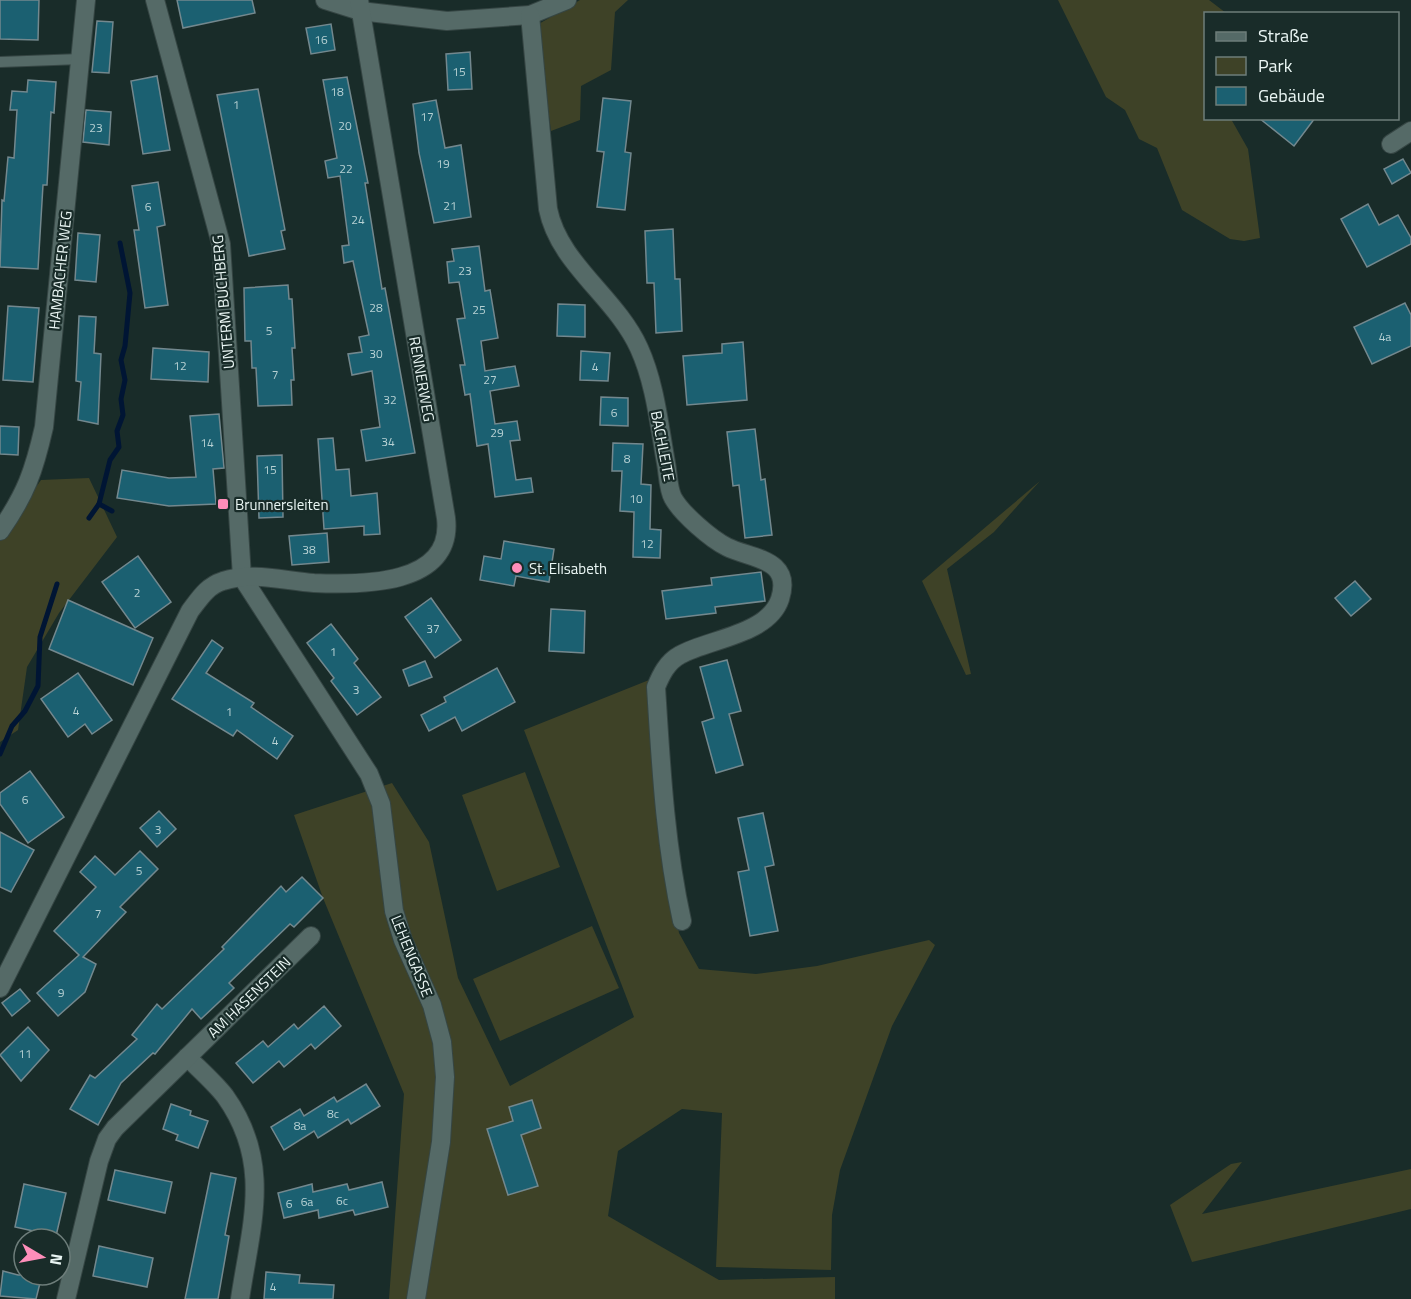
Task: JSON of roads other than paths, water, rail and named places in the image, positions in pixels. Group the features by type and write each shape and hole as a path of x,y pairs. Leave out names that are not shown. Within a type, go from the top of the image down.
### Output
{"street":[{"name":"HAMBACHER WEG","path":"0,531 33,476 44,427 86,0"},
{"name":"UNTERM BUCHBERG","path":"155,0 220,244 242,577"},
{"path":"325,0 447,21 530,15 567,0"},
{"name":"RENNERWEG","path":"242,577 316,583 397,578 425,568 435,559 445,540 446,518 360,6"},
{"name":"BACHLEITE","path":"530,15 548,209 556,238 621,314 639,348 652,385 673,498 704,531 727,547 766,560 777,569 782,584 781,597 775,611 740,633 679,655 663,671 656,687 664,808 673,881 682,921"},
{"path":"1391,144 1411,131"},
{"path":"0,988 190,611 205,591 214,585 242,577"},
{"name":"LEHENGASSE","path":"242,577 369,774 381,804 394,911 432,1005 442,1042 445,1077 441,1142 416,1299"},
{"name":"AM HASENSTEIN","path":"66,1299 99,1161 107,1139 115,1128 310,936"},
{"path":"187,1057 224,1094 237,1113 254,1155 256,1190 240,1299"}],"lane":[{"path":"0,62 81,59"}],"waterway":[{"path":"89,518 99,504 110,460 119,447 117,431 123,415 121,399 125,380 121,360 125,346 130,293 120,243"},
{"path":"99,504 112,511"},
{"path":"0,754 12,726 25,711 38,686 40,637 57,584"}],"place":[{"name":"Brunnersleiten","path":"223,504"},
{"name":"St. Elisabeth","path":"517,568"}]}
